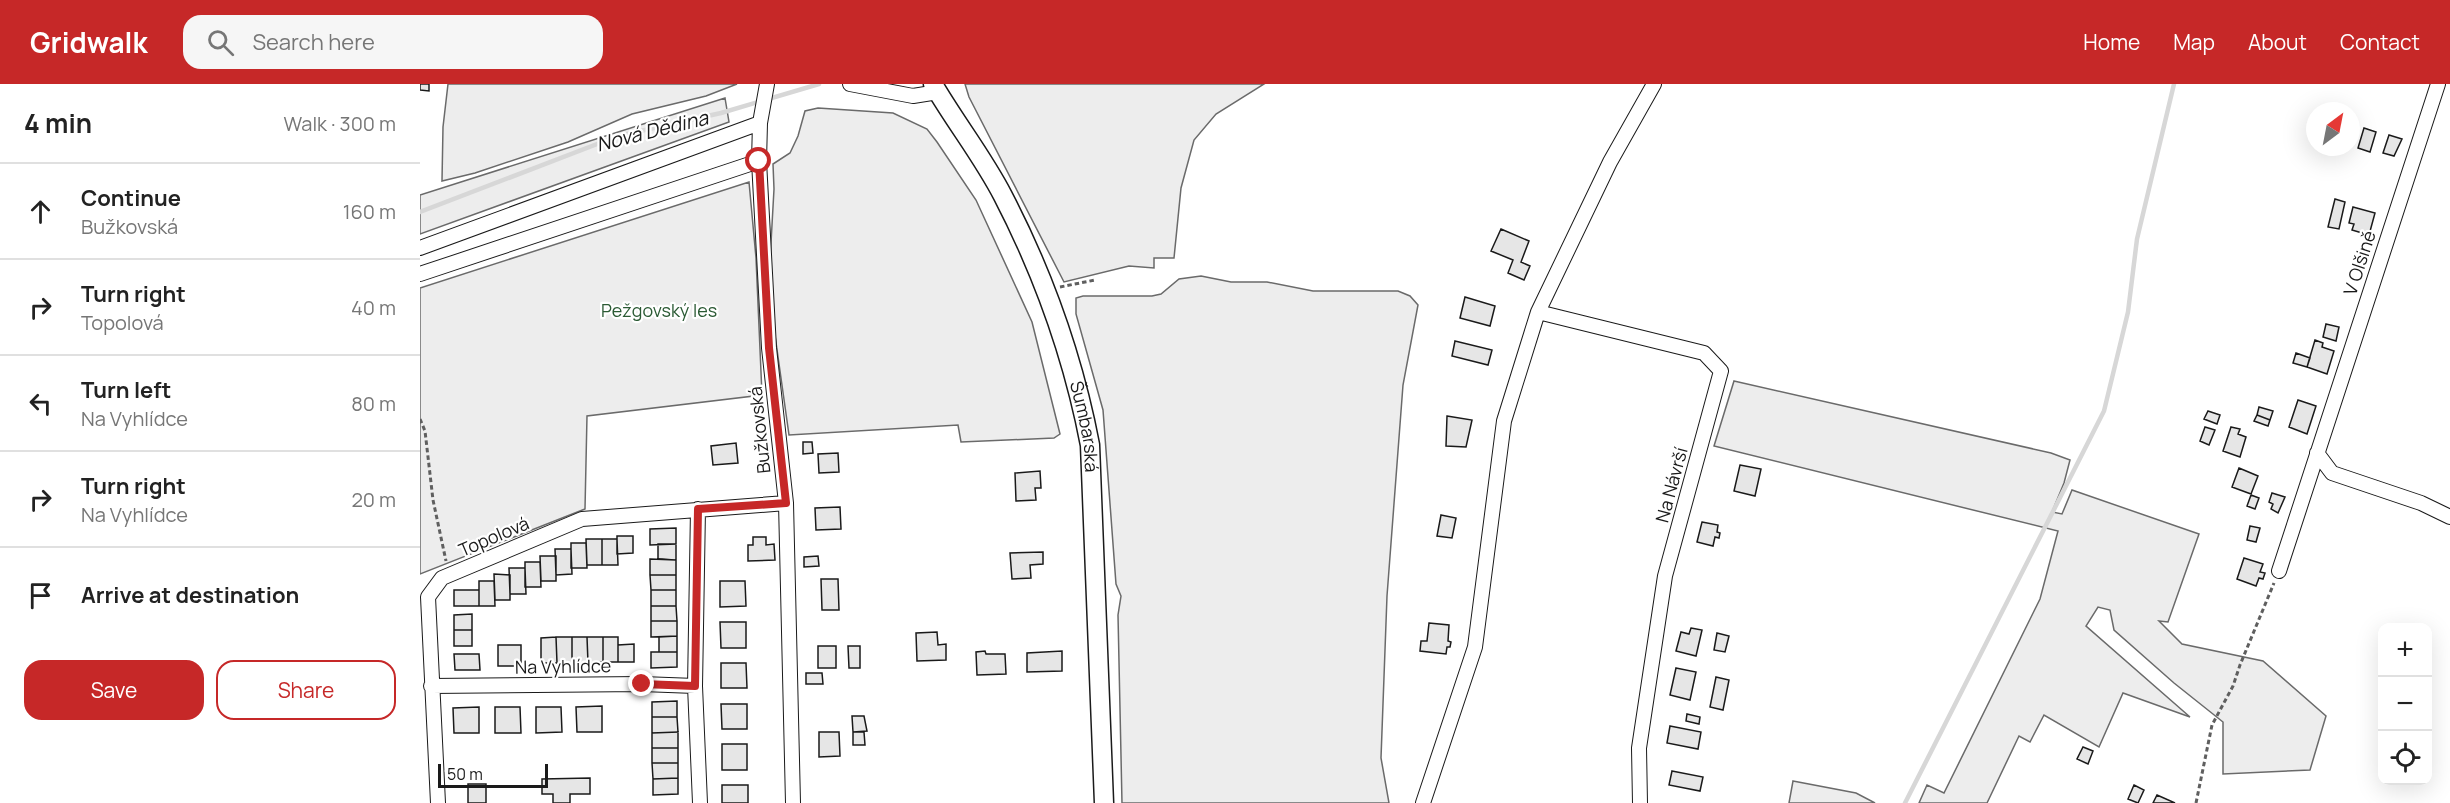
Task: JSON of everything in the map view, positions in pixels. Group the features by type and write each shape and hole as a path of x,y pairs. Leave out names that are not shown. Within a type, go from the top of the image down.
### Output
{"street":[{"name":"Bužkovská","path":"767,84 760,123 759,161 769,348 786,503 793,803"},
{"path":"850,84 913,96 935,88"},
{"path":"1423,803 1475,647 1504,421 1538,312 1610,162 1654,84"},
{"name":"V Olšině","path":"2279,572 2438,84"},
{"name":"Šumbarská","path":"935,88 1003,195 1056,311 1080,393 1090,445 1104,803"},
{"path":"420,248 760,123"},
{"path":"420,274 759,161"},
{"name":"Na Návrší","path":"1538,312 1704,353 1721,370 1665,576 1639,748 1640,803"},
{"path":"2317,453 2332,473 2421,503 2450,517"},
{"name":"Topolová","path":"442,578 582,519 786,503"},
{"path":"698,509 695,686 700,803"},
{"path":"438,803 431,686 424,633 428,597 442,578"},
{"name":"Na Vyhlídce","path":"431,686 642,684 695,686"}],"path":[{"path":"1047,292 1095,280"},
{"path":"420,418 425,431 433,500 447,558 442,578"},
{"path":"2196,803 2212,725 2233,687 2250,638 2279,572"}],"shaded area":[{"path":"448,84 737,84 706,96 632,114 568,142 475,173 442,181 443,127"},
{"path":"965,84 1264,84 1216,114 1194,140 1181,188 1174,258 1154,258 1154,268 1129,266 1064,282 969,97"},
{"path":"725,98 729,122 420,234 420,195"},
{"path":"818,108 893,113 927,129 937,142 976,200 1032,322 1060,434 1054,438 961,442 958,425 789,435 772,314 770,261 773,164 790,153 798,136 805,111"},
{"name":"Pežgovský les","path":"749,182 756,258 762,395 587,416 585,509 420,574 420,288"},
{"path":"1201,276 1231,282 1267,282 1313,291 1398,291 1410,296 1418,305 1403,385 1387,596 1381,758 1389,803 1122,803 1118,615 1121,596 1116,584 1103,410 1076,314 1076,298 1083,296 1152,296 1161,294 1179,279"},
{"path":"1734,381 2051,453 2070,460 2064,483 2052,512 2062,514 2072,490 2199,534 2168,622 2159,621 2182,644 2263,661 2326,716 2310,770 2223,774 2223,722 2174,683 2114,630 2110,610 2098,607 2086,626 2190,717 2123,693 2099,747 2044,715 2030,742 2019,736 1987,803 1919,803 1927,785 1944,793 2040,599 2058,531 1714,446"},
{"path":"1793,781 1856,793 1875,803 1789,803"}],"building":[{"path":"420,84 429,84 429,91 420,90"},
{"path":"2364,128 2376,132 2370,152 2360,149"},
{"path":"2389,135 2402,139 2394,156 2383,153"},
{"path":"2335,199 2345,202 2339,229 2328,227"},
{"path":"2353,207 2375,213 2369,235 2352,230 2354,224 2349,223"},
{"path":"1501,229 1529,241 1521,262 1530,266 1524,280 1508,273 1513,260 1491,251"},
{"path":"1465,297 1495,306 1490,326 1460,318"},
{"path":"2326,324 2339,327 2336,341 2323,337"},
{"path":"2315,340 2323,343 2322,347 2334,351 2327,374 2307,367"},
{"path":"1455,341 1492,350 1488,365 1452,356"},
{"path":"2296,353 2310,358 2307,367 2293,363"},
{"path":"2298,400 2316,406 2307,434 2289,427"},
{"path":"2259,407 2273,411 2270,420 2257,415"},
{"path":"2208,411 2220,415 2217,424 2204,419"},
{"path":"2257,415 2270,420 2268,426 2254,421"},
{"path":"1447,416 1472,420 1466,447 1446,446"},
{"path":"2205,427 2215,430 2209,445 2200,441"},
{"path":"2231,427 2240,429 2238,434 2246,437 2240,457 2223,451"},
{"path":"803,442 812,442 813,453 803,454"},
{"path":"736,443 738,463 713,465 711,446"},
{"path":"838,453 839,472 819,473 818,454"},
{"path":"1740,465 1761,469 1755,496 1734,491"},
{"path":"2239,468 2258,476 2251,494 2232,487"},
{"path":"1040,471 1041,488 1035,488 1036,500 1016,501 1015,473"},
{"path":"2272,493 2285,497 2278,513 2271,509 2273,504 2269,502"},
{"path":"2251,495 2259,498 2255,509 2247,506"},
{"path":"840,507 841,529 816,530 815,508"},
{"path":"1441,515 1456,518 1452,538 1437,536"},
{"path":"1702,522 1718,525 1719,538 1715,537 1713,546 1697,542"},
{"path":"2250,526 2260,528 2256,542 2247,540"},
{"path":"676,528 676,544 650,545 650,529"},
{"path":"617,536 633,536 633,553 617,554"},
{"path":"753,537 766,537 766,545 774,544 775,560 748,561 748,545 753,545"},
{"path":"586,539 602,539 602,565 587,565"},
{"path":"602,539 617,539 618,565 602,565"},
{"path":"571,543 586,543 587,568 571,568"},
{"path":"658,544 676,544 676,560 658,559"},
{"path":"555,549 571,549 572,574 556,575"},
{"path":"1043,552 1043,564 1030,565 1031,578 1012,579 1010,553"},
{"path":"540,556 556,556 556,581 541,581"},
{"path":"818,556 819,566 804,567 804,557"},
{"path":"2244,558 2263,564 2260,572 2265,573 2263,579 2259,578 2256,586 2237,579"},
{"path":"650,559 676,560 676,575 650,575"},
{"path":"525,562 540,562 541,587 525,587"},
{"path":"509,568 525,568 526,594 510,594"},
{"path":"494,574 510,575 510,600 495,600"},
{"path":"650,575 676,575 676,590 651,590"},
{"path":"821,579 838,579 839,610 822,610"},
{"path":"479,581 494,581 495,606 479,606"},
{"path":"720,581 745,581 746,606 720,607"},
{"path":"454,590 479,590 479,606 454,606"},
{"path":"651,590 676,590 676,606 651,606"},
{"path":"651,606 676,606 677,621 651,621"},
{"path":"472,614 472,630 454,630 454,615"},
{"path":"651,621 677,621 677,636 651,637"},
{"path":"720,622 746,622 746,648 721,648"},
{"path":"1429,623 1449,625 1448,641 1451,642 1446,654 1420,651 1421,641 1427,641"},
{"path":"1691,628 1702,630 1696,656 1676,651 1681,632 1689,634"},
{"path":"454,630 472,630 472,646 454,646"},
{"path":"937,632 938,645 946,644 946,660 917,661 916,633"},
{"path":"1717,633 1729,636 1725,652 1714,650"},
{"path":"677,636 677,652 659,652 659,637"},
{"path":"556,637 572,637 572,663 557,663"},
{"path":"556,637 557,663 541,663 541,638"},
{"path":"572,637 587,637 588,663 572,663"},
{"path":"587,637 603,637 603,662 588,663"},
{"path":"603,637 618,637 618,662 603,662"},
{"path":"634,644 634,662 618,662 618,645"},
{"path":"498,645 521,645 521,666 498,666"},
{"path":"818,646 836,646 836,668 818,668"},
{"path":"848,646 860,646 860,668 849,668"},
{"path":"985,651 986,654 1005,654 1006,674 977,675 976,652"},
{"path":"1062,651 1062,671 1027,672 1027,653"},
{"path":"651,652 677,652 677,667 651,668"},
{"path":"454,654 479,654 480,670 455,670"},
{"path":"721,663 746,663 747,688 721,688"},
{"path":"1676,668 1696,672 1690,700 1670,695"},
{"path":"806,673 822,673 823,684 806,684"},
{"path":"1716,677 1729,680 1723,710 1710,707"},
{"path":"677,701 677,717 652,717 652,702"},
{"path":"721,704 747,704 747,729 722,729"},
{"path":"602,706 602,732 577,732 576,707"},
{"path":"479,707 479,733 454,733 453,708"},
{"path":"495,707 520,707 521,733 495,733"},
{"path":"536,707 561,707 562,732 536,733"},
{"path":"1687,714 1700,717 1699,724 1686,721"},
{"path":"852,716 864,716 867,731 853,732"},
{"path":"652,717 677,717 678,732 652,733"},
{"path":"1670,726 1701,732 1698,749 1667,743"},
{"path":"678,732 678,748 652,748 652,733"},
{"path":"819,732 839,732 840,756 819,757"},
{"path":"853,732 864,732 865,745 853,745"},
{"path":"722,744 747,744 747,770 722,770"},
{"path":"2083,747 2093,751 2088,764 2077,759"},
{"path":"652,748 678,748 678,763 652,763"},
{"path":"652,763 678,763 678,778 653,779"},
{"path":"1672,771 1703,777 1700,791 1669,785"},
{"path":"590,778 590,794 570,794 570,803 553,803 553,794 542,794 542,779"},
{"path":"678,778 678,794 653,795 653,779"},
{"path":"468,784 486,784 486,803 468,803"},
{"path":"722,785 748,785 748,803 722,803"},
{"path":"2134,785 2144,790 2138,803 2128,799"},
{"path":"2157,795 2175,803 2153,803"}],"waterway":[{"name":"Nová Dědina","path":"420,212 618,136 721,113 819,84"},
{"path":"1905,803 2104,411 2128,312 2137,239 2174,84"}],"route":[{"path":"642,684 695,686 698,509 786,503 769,348 759,161"}]}
